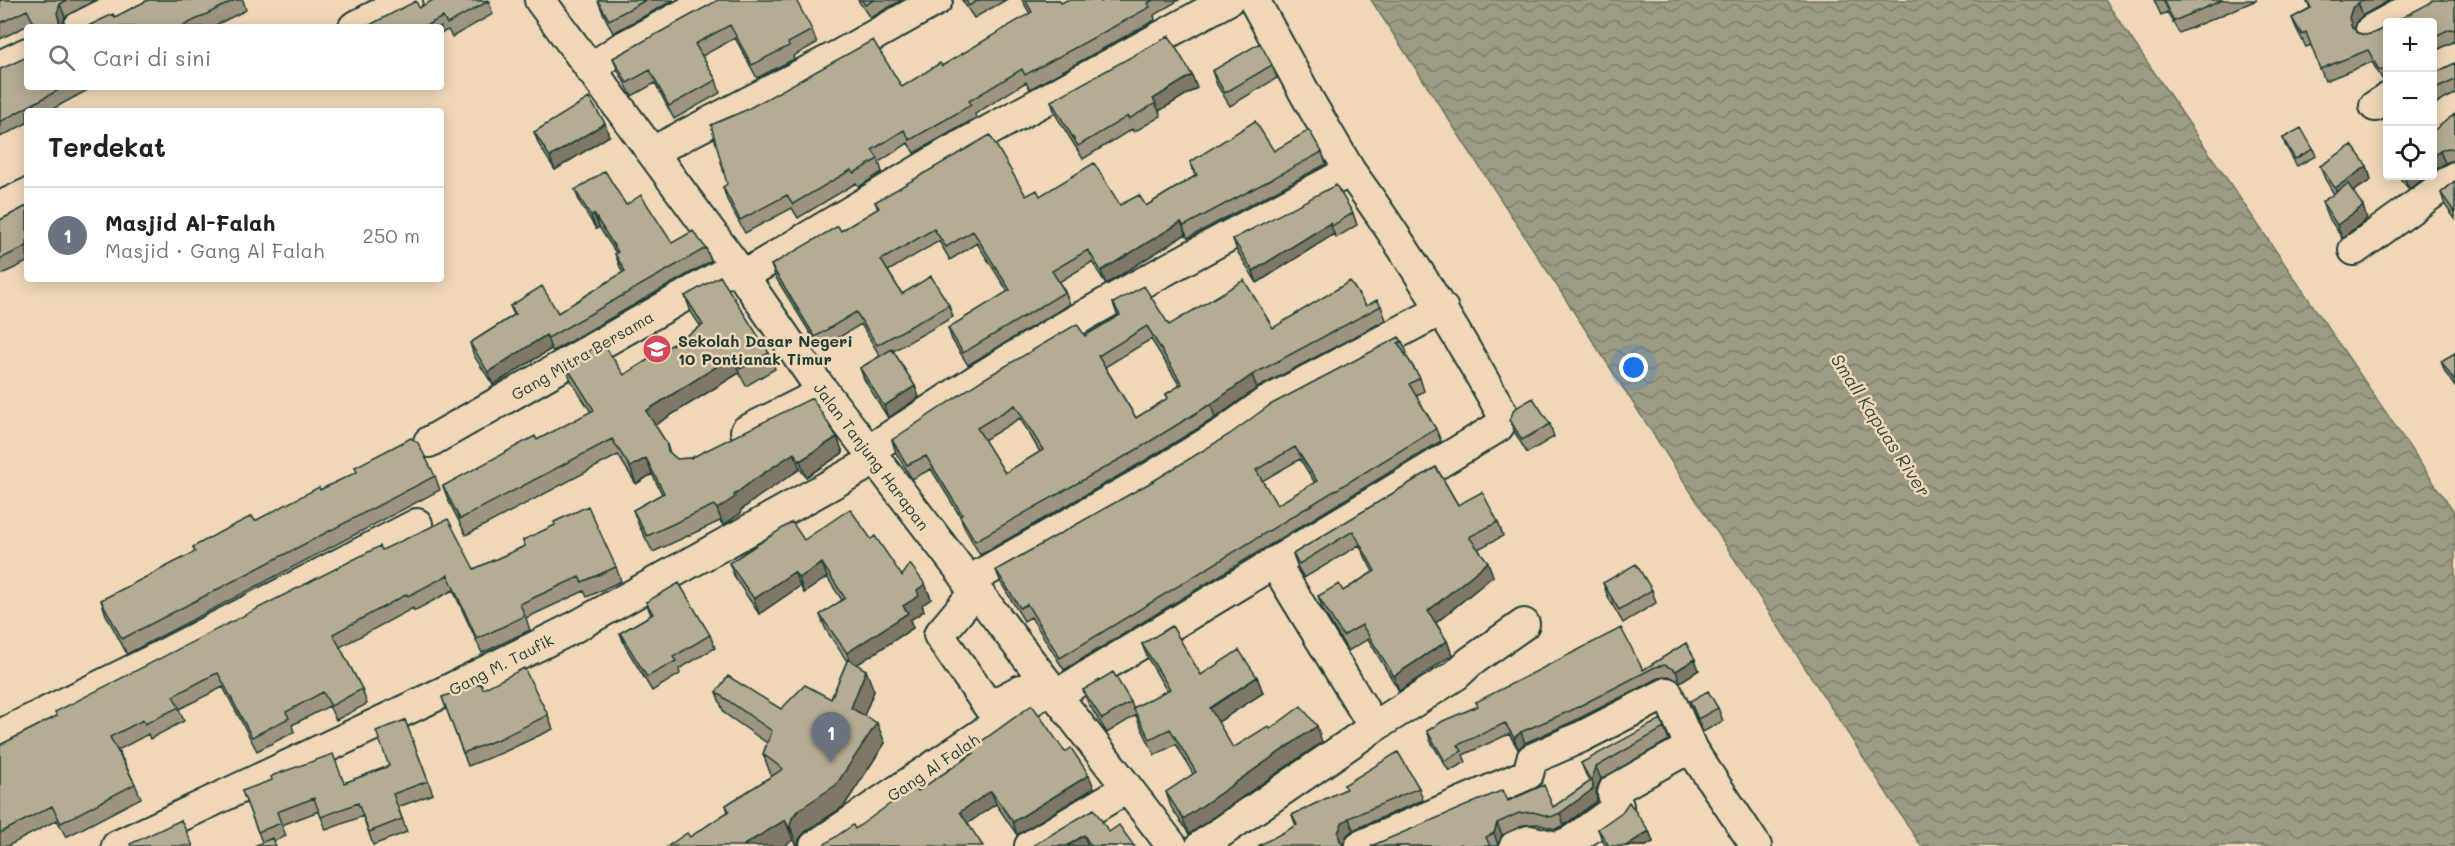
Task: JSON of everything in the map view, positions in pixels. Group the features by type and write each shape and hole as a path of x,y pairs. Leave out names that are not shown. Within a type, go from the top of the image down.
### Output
{"street":[{"path":"85,24 133,0"},
{"path":"360,24 407,0"},
{"name":"Jalan Tanjung Harapan","path":"540,0 871,455 1172,846"},
{"path":"590,69 621,48 711,0"},
{"path":"652,152 841,54 937,0"},
{"name":"Gang Mitra Bersama","path":"429,442 1228,0"},
{"path":"1254,0 1350,171 1389,224 1443,309 1501,411 1502,421 1497,427 1274,562 1049,687 989,707 939,635 971,587 1225,432 1265,403 1443,309"},
{"path":"2371,30 2426,0"},
{"path":"0,66 24,54"},
{"path":"2437,69 2455,58"},
{"name":"Gang M. Taufik","path":"117,846 448,690 573,628 871,455 979,378 1062,329 1350,171"},
{"path":"2354,250 2455,177"},
{"path":"0,207 24,195"},
{"path":"720,444 824,392"},
{"path":"0,735 157,658 417,524"},
{"path":"1274,562 1374,727"},
{"path":"1201,846 1374,727 1456,675 1470,662 1524,624"},
{"name":"Gang Al Falah","path":"815,846 1049,687"},
{"path":"1360,846 1528,774 1532,759 1667,693 1692,750 1756,846"},
{"path":"1560,846 1573,840 1616,809 1618,806 1613,794 1614,790 1687,749 1692,750"},
{"path":"1029,846 1127,788"},
{"path":"1515,846 1529,842 1551,846"}],"water":[{"name":"Small Kapuas River","path":"1371,0 2105,0 2455,514 2455,846 1921,846"}],"building":[{"path":"0,0 67,0 60,4 57,13 62,24 34,24 27,10 0,23"},
{"path":"148,0 235,0 187,24 92,24 113,14 115,17"},
{"path":"433,0 489,1 447,24 443,17 429,24 372,24 416,1 419,8"},
{"path":"599,0 646,0 609,20"},
{"path":"717,0 796,0 812,30 788,43 789,46 752,65 730,25 695,44 716,80 669,106 650,70 627,83 613,58"},
{"path":"862,0 874,0 865,5"},
{"path":"966,0 979,0 969,6"},
{"path":"1025,0 1059,0 1061,3 1067,0 1100,0 1101,2 1104,0 1153,0 1148,3 1150,7 1025,75 1022,69 969,101 971,105 910,140 904,130 872,150 878,159 854,173 851,170 793,204 787,195 740,220 723,187 727,184 711,125 746,110 873,40 902,87 1032,12"},
{"path":"2163,0 2223,0 2174,21"},
{"path":"2307,0 2363,0 2352,8 2349,18 2352,27 2358,33 2366,35 2383,28 2383,70 2379,70 2368,50 2320,69 2306,32 2302,35 2292,18 2311,8"},
{"path":"2433,0 2455,0 2455,30 2450,29 2437,35 2437,18 2402,18"},
{"path":"1169,36 1192,75 1153,99 1156,103 1129,119 1128,116 1078,146 1051,101"},
{"path":"1260,43 1272,65 1225,93 1212,71"},
{"path":"24,58 24,90 59,90 0,122 0,69"},
{"path":"2455,63 2455,80 2437,88 2437,72"},
{"path":"589,98 605,123 550,157 534,132"},
{"path":"2455,114 2455,149 2448,148 2437,154 2437,128"},
{"path":"1255,121 1274,151 1309,130 1322,152 1184,226 1181,222 1101,271 1088,250 1052,271 1065,292 963,353 948,328 1010,290 973,231 946,247 934,229 881,260 902,294 931,276 949,305 877,345 856,312 815,337 771,265 838,226 841,231 879,208 875,202 990,135 1026,196 1037,190 1040,196 1094,163 1120,205 1139,195 1146,206 1197,175 1190,162"},
{"path":"2301,128 2313,149 2295,159 2283,138"},
{"path":"2352,145 2367,166 2335,188 2320,166"},
{"path":"605,171 626,205 641,195 672,243 693,231 706,248 548,338 546,335 488,372 470,343 516,314 510,306 542,286 558,313 625,271 615,254 618,252 594,214 591,216 575,190"},
{"path":"2455,181 2455,213 2441,193"},
{"path":"2348,184 2363,206 2337,225 2322,202"},
{"path":"1336,185 1353,213 1332,226 1330,223 1253,271 1233,239"},
{"path":"24,208 24,247 0,259 0,220"},
{"path":"720,276 769,353 740,369 733,356 646,411 666,442 668,451 677,459 691,458 812,398 837,437 800,461 794,453 752,481 734,495 735,497 717,509 714,505 647,536 633,510 664,493 646,458 630,467 612,439 460,519 443,486 535,436 537,440 594,410 565,364 603,343 624,375 703,325 685,296"},
{"path":"1244,280 1273,328 1350,281 1366,306 1377,300 1381,306 1252,375 1211,404 1136,450 975,541 960,516 962,514 926,456 907,465 892,440 982,380 1077,324 1085,336 1120,315 1113,303 1144,286 1169,325","holes":["1147,326 1182,384 1166,394 1168,398 1136,418 1098,356","1015,405 1043,450 1005,473 977,428"]},
{"path":"1399,337 1402,341 1398,343 1420,378 1409,384 1436,429 1060,658 1027,604 1020,608 996,570 1155,480 1230,434 1270,405","holes":["1295,447 1317,481 1277,505 1256,470"]},
{"path":"892,349 915,386 884,406 860,368"},
{"path":"2455,353 2455,382 2441,361"},
{"path":"1533,398 1550,424 1522,440 1510,420 1514,409"},
{"path":"411,438 418,443 435,476 122,639 101,600 195,552 193,547 252,516 255,521 319,487 320,490 357,472 355,467"},
{"path":"1436,467 1458,505 1482,492 1498,522 1469,537 1488,562 1428,611 1447,641 1394,676 1362,625 1343,636 1318,596 1339,584 1343,591 1375,571 1353,531 1299,564 1293,554"},
{"path":"588,506 616,567 582,582 579,577 520,604 525,616 477,639 448,575 408,596 407,594 333,634 362,689 331,706 323,692 286,712 289,718 252,737 218,673 213,675 173,696 179,707 145,724 143,720 110,737 135,784 61,823 52,806 0,833 0,745 57,716 55,712 380,546 382,550 448,519 474,569 525,546 523,540"},
{"path":"850,509 871,539 875,536 902,576 910,564 925,584 917,590 919,596 903,606 908,613 847,653 820,615 845,598 822,563 799,578 794,572 754,599 729,563 792,522 804,540"},
{"path":"1636,564 1652,590 1619,610 1603,583"},
{"path":"679,583 710,635 673,657 676,661 647,677 620,633 653,614 646,602"},
{"path":"1172,626 1201,675 1239,650 1257,677 1210,708 1233,748 1268,726 1270,729 1301,706 1317,726 1183,819 1166,792 1196,772 1170,729 1150,739 1133,708 1170,689 1142,644"},
{"path":"1621,628 1643,670 1686,643 1695,659 1676,671 1665,665 1655,667 1570,711 1521,732 1514,738 1505,723 1458,745 1462,751 1445,761 1427,731 1443,721 1478,706 1476,702"},
{"path":"848,659 866,670 851,708 877,723 836,785 797,811 790,826 792,833 785,820 745,846 668,846 687,833 690,837 729,811 726,805 783,769 763,754 772,731 716,692 728,676 781,709 805,685 831,699"},
{"path":"524,668 548,715 499,739 463,753 442,697 481,683 483,689"},
{"path":"1113,672 1131,702 1102,719 1083,690"},
{"path":"1708,691 1718,708 1698,719 1690,701"},
{"path":"1032,705 1065,752 1071,748 1089,775 1013,822 991,791 960,812 983,846 822,846 853,825 855,829 915,786 918,791 974,753 971,749"},
{"path":"1661,719 1664,728 1596,767 1592,778 1593,789 1551,817 1533,812 1519,813 1497,823 1494,833 1486,837 1490,846 1462,846 1461,844 1459,846 1371,846 1503,790 1508,801 1544,785 1553,807 1591,781 1581,763"},
{"path":"405,720 428,781 393,794 402,819 369,832 358,803 321,817 314,798 277,812 281,823 258,832 242,791 272,780 271,777 274,775 333,754 344,783 389,766 376,731"},
{"path":"1398,752 1419,788 1342,823 1338,833 1344,846 1258,846 1297,825 1292,815 1346,789 1344,785"},
{"path":"1629,802 1649,831 1626,846 1609,846 1598,829 1622,812"},
{"path":"1094,809 1109,832 1119,825 1134,846 1091,846 1084,835 1067,846 1032,846"},
{"path":"181,820 193,846 131,846 130,844"},
{"path":"272,838 276,846 254,846"}],"place":[{"name":"Sekolah Dasar Negeri 10 Pontianak Timur","path":"657,349"},
{"name":"Masjid Al-Falah","path":"831,762"}]}
